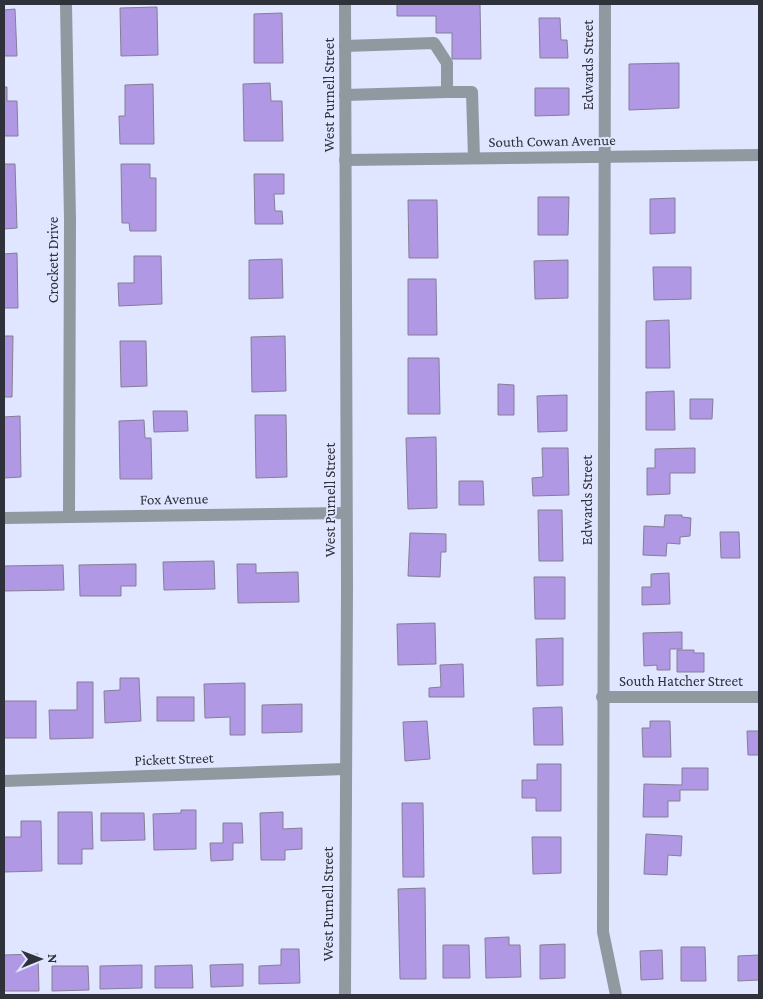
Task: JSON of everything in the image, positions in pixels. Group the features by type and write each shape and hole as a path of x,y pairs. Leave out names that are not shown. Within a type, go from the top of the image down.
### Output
{"street":[{"name":"Crockett Drive","path":"66,4 70,220 69,517"},
{"name":"West Purnell Street","path":"345,4 345,995"},
{"name":"Edwards Street","path":"605,4 602,697 603,932 616,995"},
{"path":"345,46 434,43 447,63 447,92"},
{"path":"345,95 472,92 474,158"},
{"name":"South Cowan Avenue","path":"345,160 759,155"},
{"name":"Fox Avenue","path":"4,518 346,513"},
{"name":"South Hatcher Street","path":"602,697 759,697"},
{"name":"Pickett Street","path":"4,781 345,769"}],"building":[{"path":"397,4 480,4 481,59 452,59 452,33 436,33 436,16 397,16"},
{"path":"157,7 158,55 121,56 120,8"},
{"path":"15,9 17,56 4,56 4,10"},
{"path":"282,13 283,63 254,63 254,14"},
{"path":"539,18 560,18 561,40 567,40 568,58 540,58"},
{"path":"679,63 679,108 629,110 629,64"},
{"path":"270,83 271,101 282,101 283,141 244,141 243,84"},
{"path":"153,84 154,144 120,144 119,116 125,116 125,85"},
{"path":"4,87 7,87 7,101 17,101 18,136 4,136"},
{"path":"535,88 569,88 569,115 535,116"},
{"path":"4,164 15,164 17,228 4,229"},
{"path":"121,164 150,164 150,178 156,178 156,231 130,231 129,223 122,223"},
{"path":"254,174 284,174 284,194 274,194 275,211 282,211 283,224 255,224"},
{"path":"538,197 569,197 568,235 538,235"},
{"path":"675,198 675,233 650,234 650,199"},
{"path":"408,200 437,200 438,258 409,258"},
{"path":"17,253 18,308 4,308 4,254"},
{"path":"134,256 161,256 162,304 119,306 118,283 134,283"},
{"path":"282,259 283,298 249,299 249,260"},
{"path":"568,260 568,298 535,299 534,261"},
{"path":"653,267 691,267 691,299 654,300"},
{"path":"408,279 436,279 437,335 408,335"},
{"path":"669,320 670,368 646,368 646,321"},
{"path":"4,336 13,336 12,397 4,397"},
{"path":"285,336 286,391 252,392 251,337"},
{"path":"120,341 146,341 147,386 121,387"},
{"path":"408,358 439,358 440,414 408,414"},
{"path":"498,384 514,385 514,415 498,415"},
{"path":"674,391 675,430 646,430 646,392"},
{"path":"567,395 567,431 538,432 537,396"},
{"path":"690,399 713,399 712,419 690,419"},
{"path":"153,411 187,411 188,431 154,432"},
{"path":"255,415 286,415 287,477 256,478"},
{"path":"20,416 21,477 4,478 4,417"},
{"path":"144,420 145,438 151,438 152,479 120,479 119,421"},
{"path":"436,437 437,508 408,509 406,438"},
{"path":"542,448 568,448 569,495 533,496 532,478 543,477"},
{"path":"695,448 695,473 670,473 670,494 647,495 647,468 655,468 655,449"},
{"path":"459,481 483,481 484,505 459,505"},
{"path":"538,510 562,510 563,561 539,561"},
{"path":"665,515 682,515 682,517 691,518 690,536 680,537 680,544 667,543 666,556 643,555 644,526 664,527"},
{"path":"720,532 739,532 740,558 721,558"},
{"path":"410,533 446,534 446,552 441,552 440,577 408,576"},
{"path":"214,561 215,589 164,590 163,562"},
{"path":"136,564 136,586 121,586 121,596 80,596 79,565"},
{"path":"237,564 256,564 256,573 298,572 299,602 238,603"},
{"path":"63,565 64,590 4,591 4,566"},
{"path":"669,573 670,604 642,605 642,587 651,587 651,574"},
{"path":"534,577 565,577 565,619 535,619"},
{"path":"435,623 436,664 398,665 397,624"},
{"path":"682,632 682,649 670,649 670,670 657,670 657,665 644,666 643,633"},
{"path":"563,638 563,685 537,686 536,639"},
{"path":"677,650 694,650 694,653 704,653 704,672 677,672"},
{"path":"463,664 464,697 429,697 429,688 441,687 440,665"},
{"path":"120,678 139,678 141,721 105,723 104,691 120,690"},
{"path":"77,682 93,682 93,738 50,739 49,710 77,710"},
{"path":"245,683 245,735 230,735 230,717 205,718 204,684"},
{"path":"157,697 194,697 194,721 157,721"},
{"path":"4,701 36,701 36,738 4,738"},
{"path":"302,704 302,732 262,733 262,705"},
{"path":"562,707 563,745 534,745 533,708"},
{"path":"427,721 430,759 405,761 403,722"},
{"path":"650,721 670,721 671,757 643,757 642,728 650,728"},
{"path":"747,731 759,731 759,755 748,755"},
{"path":"537,764 561,764 561,811 536,811 536,798 522,798 522,780 537,780"},
{"path":"682,768 708,768 708,790 680,790 680,801 668,801 668,817 643,817 644,784 682,785"},
{"path":"402,803 423,803 424,877 403,877"},
{"path":"181,810 196,810 196,849 154,850 153,814 181,813"},
{"path":"58,812 92,812 93,849 82,849 82,864 58,864"},
{"path":"283,812 283,829 302,828 302,849 285,850 285,860 261,860 260,813"},
{"path":"101,813 144,813 145,840 101,841"},
{"path":"21,821 41,821 42,871 4,872 4,837 21,837"},
{"path":"223,823 242,823 243,843 233,843 233,860 211,861 210,843 223,843"},
{"path":"646,834 682,836 681,856 668,855 667,875 644,874"},
{"path":"532,837 561,837 561,873 533,874"},
{"path":"425,888 426,979 400,979 398,889"},
{"path":"509,937 509,945 520,945 521,977 486,978 485,938"},
{"path":"565,944 565,978 540,979 540,945"},
{"path":"443,945 469,945 470,978 443,978"},
{"path":"681,947 705,947 706,981 681,981"},
{"path":"281,949 299,949 300,983 259,984 259,966 281,965"},
{"path":"662,950 663,979 641,980 640,951"},
{"path":"38,954 39,991 4,991 4,955"},
{"path":"759,955 759,980 738,981 738,956"},
{"path":"243,964 243,986 211,987 210,965"},
{"path":"142,965 142,988 100,989 100,966"},
{"path":"192,965 193,988 155,988 155,966"},
{"path":"52,966 88,966 89,990 52,991"}]}
